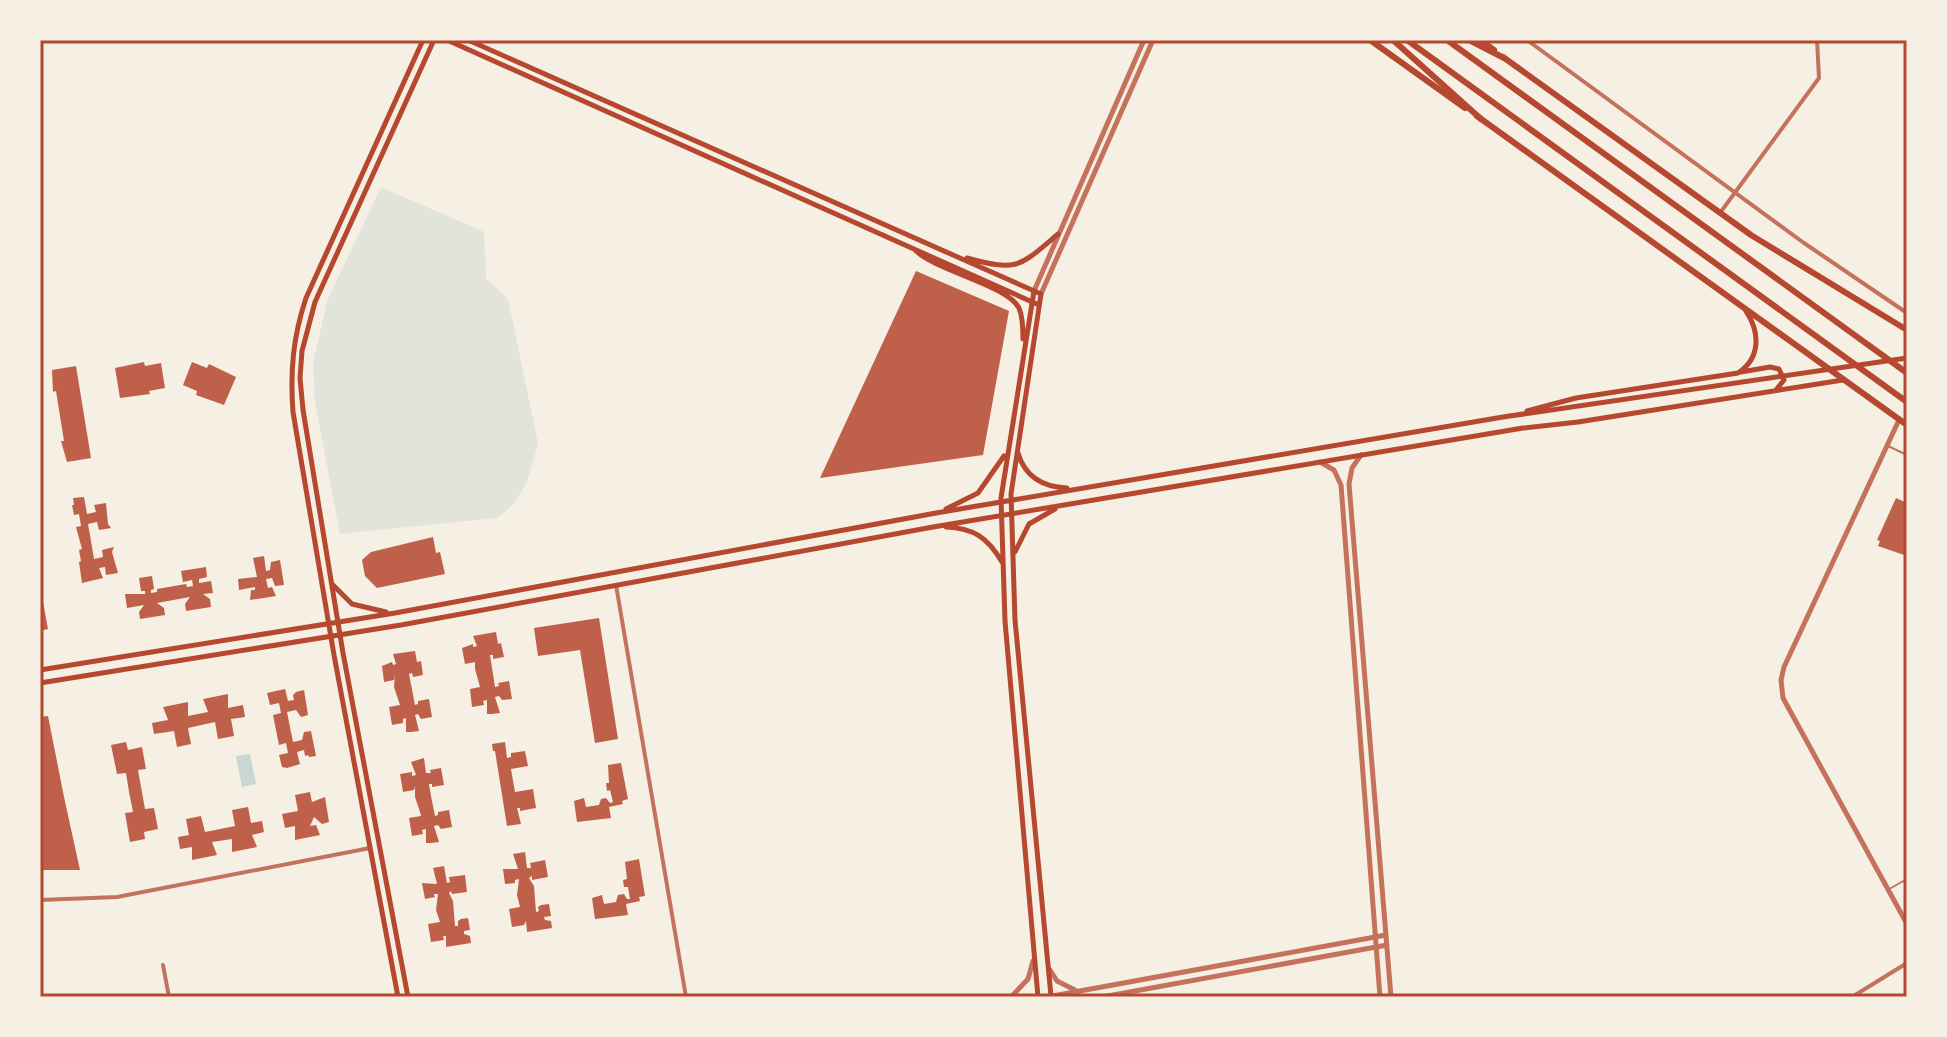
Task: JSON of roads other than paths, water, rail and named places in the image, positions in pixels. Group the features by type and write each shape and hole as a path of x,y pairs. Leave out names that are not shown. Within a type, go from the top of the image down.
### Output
{"main road":[{"path":"398,997 331,637 290,378 292,350 306,298 423,40"},
{"path":"408,997 340,636 300,378 302,351 315,302 434,40"},
{"path":"447,40 1039,305"},
{"path":"468,40 1041,294 1011,500 1019,667 1050,997"},
{"path":"1370,40 1907,425"},
{"path":"1393,40 1481,119"},
{"path":"1407,40 1907,402"},
{"path":"1447,40 1907,373"},
{"path":"1469,40 1504,58"},
{"path":"1480,40 1720,213 1907,330"},
{"path":"952,254 1002,267 1015,266 1058,234"},
{"path":"913,248 926,261 996,291 1015,303 1020,310 1023,351"},
{"path":"1034,291 1007,451 1001,515 1005,621 1038,997"},
{"path":"1738,373 1749,365 1756,348 1753,325 1743,307"},
{"path":"40,670 338,623 936,513 1503,417 1907,358"},
{"path":"1503,417 1576,398 1770,367 1784,374 1783,383 1771,392"},
{"path":"40,683 340,636 1070,503 1523,428 1843,380"},
{"path":"1017,448 1021,461 1034,479 1050,486 1080,488"},
{"path":"936,513 978,493 1007,451"},
{"path":"1013,556 1029,524 1041,515 1070,503"},
{"path":"933,527 976,532 987,541 1003,564"},
{"path":"331,582 352,604 378,612 395,613"}],"street":[{"path":"1034,291 1144,40"},
{"path":"1041,294 1153,40"},
{"path":"1527,40 1804,243 1907,313"},
{"path":"1720,213 1819,78 1817,40"},
{"path":"1899,420 1784,667 1781,689 1783,698 1907,924"},
{"path":"1362,455 1352,468 1349,484 1391,997"},
{"path":"1319,462 1334,470 1341,485 1380,997"},
{"path":"616,585 686,997"},
{"path":"40,900 117,897 370,848"},
{"path":"1050,997 1386,935"},
{"path":"1011,997 1028,979 1033,963 1033,944"},
{"path":"1102,997 1387,945"},
{"path":"1852,997 1907,963"},
{"path":"1048,964 1057,981 1065,987 1084,990"},
{"path":"163,965 169,997"}],"lane":[{"path":"1887,445 1907,455"},
{"path":"1887,890 1907,879"}]}
